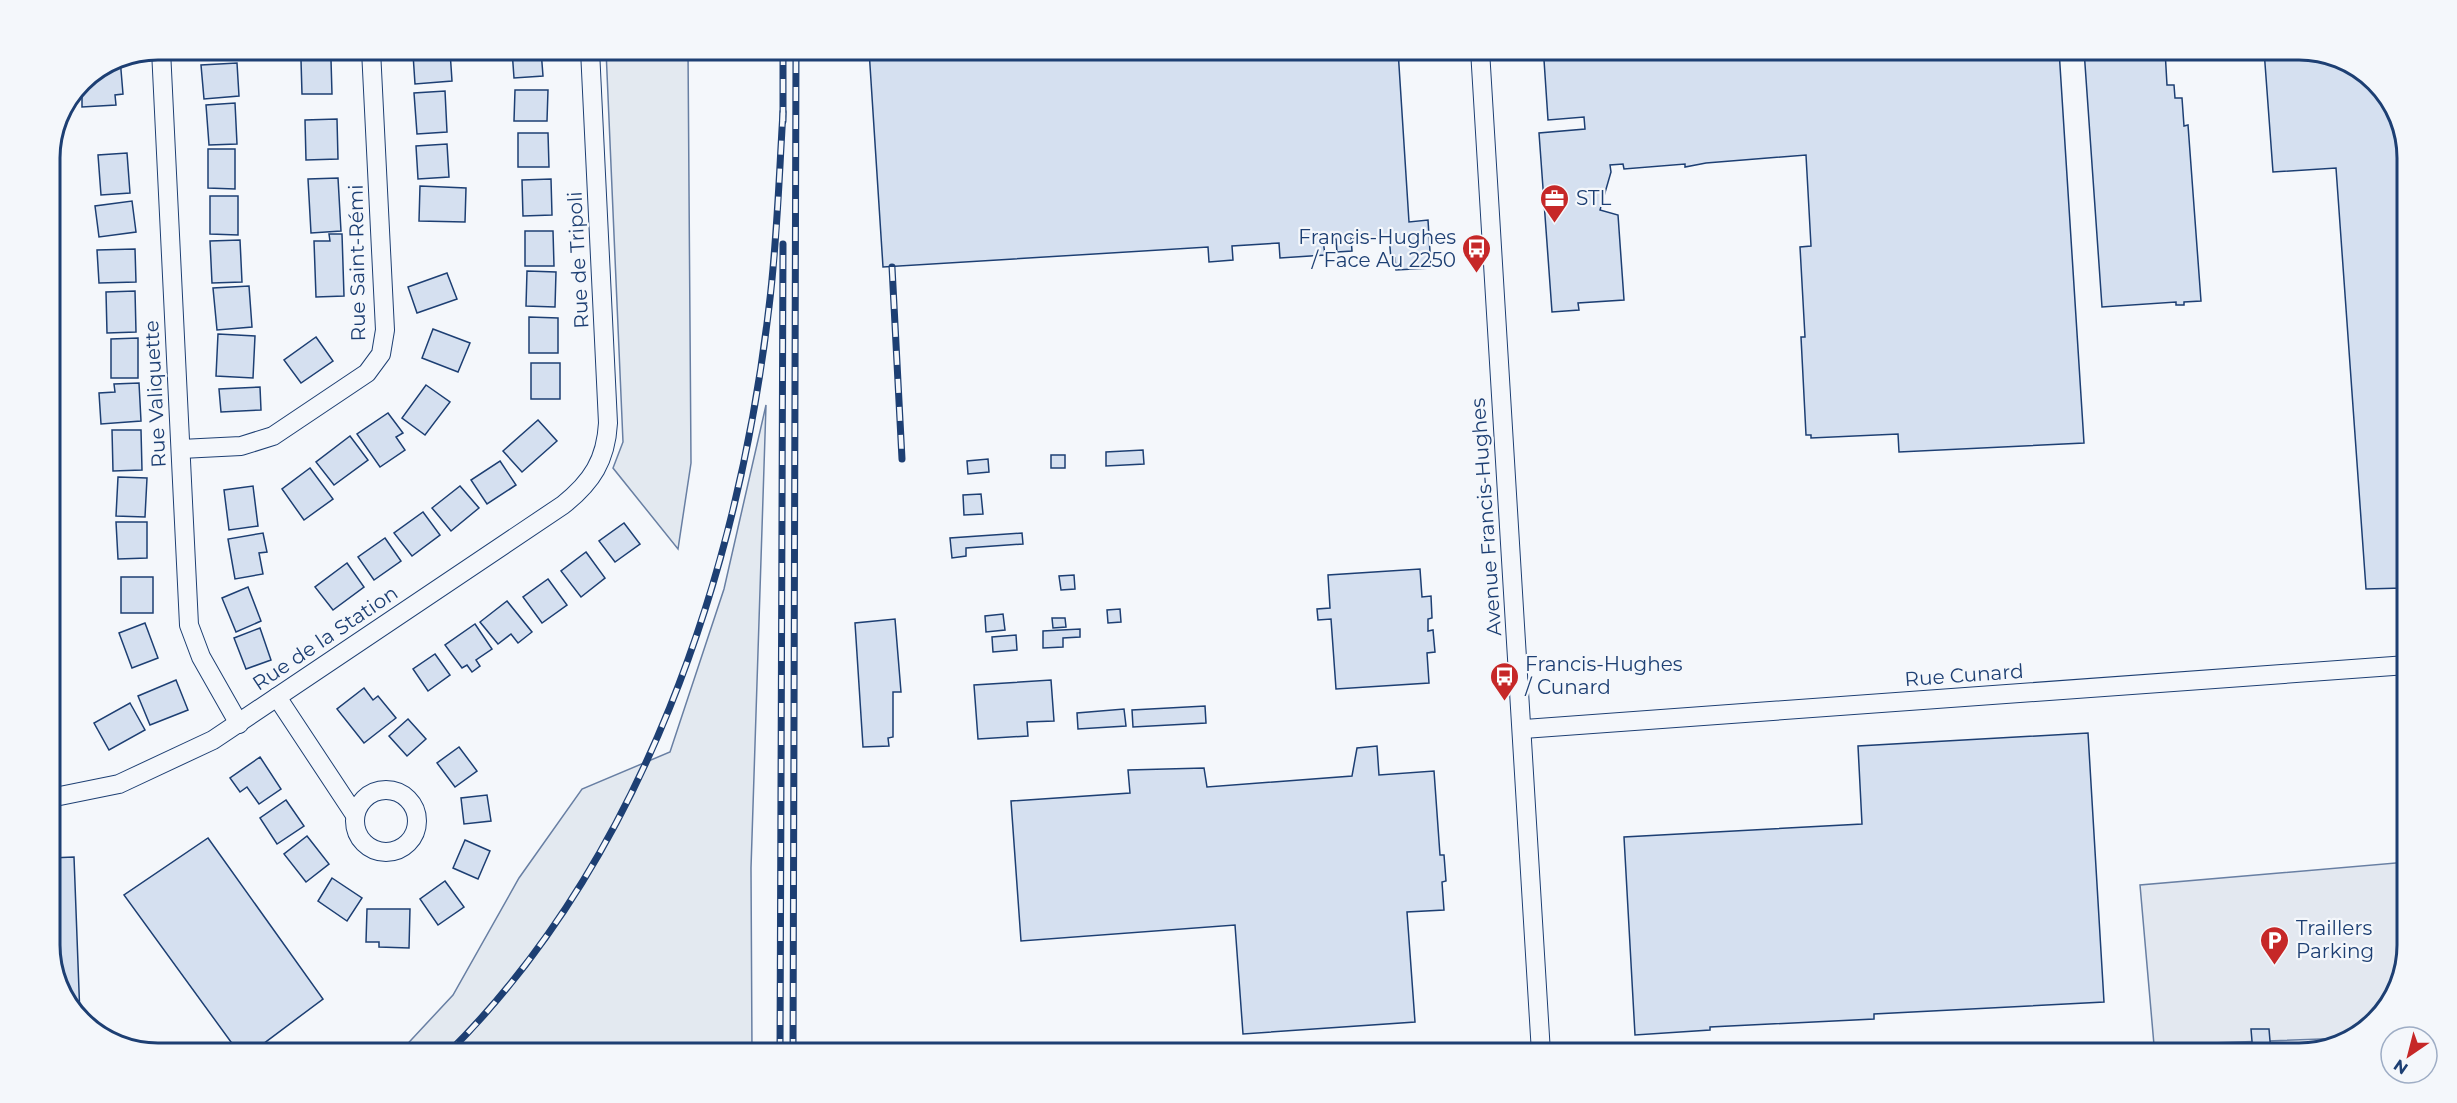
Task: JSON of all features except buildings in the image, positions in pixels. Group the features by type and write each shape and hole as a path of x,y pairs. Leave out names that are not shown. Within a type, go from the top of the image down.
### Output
{"street":[{"name":"Rue Valiquette","path":"162,60 189,626 201,657 238,724"},
{"name":"Rue Saint-Rémi","path":"181,449 241,446 273,436 367,373 381,354 385,330 372,60"},
{"name":"Rue de Tripoli","path":"590,60 608,423 603,457 598,467"},
{"name":"Avenue Francis-Hughes","path":"1481,60 1540,1043"},
{"name":"Rue de la Station","path":"60,796 119,784 213,740 563,505 581,489 598,467"},
{"name":"Rue Cunard","path":"1523,729 2397,666"},
{"path":"278,697 355,814"}],"shaded area":[{"path":"606,60 688,60 691,463 678,549 613,468 623,442"},
{"path":"766,405 751,868 752,1043 408,1043 453,995 519,878 582,789 670,752 724,589"},
{"name":"Traillers Parking","path":"2397,863 2397,945 2390,982 2373,1010 2364,1019 2330,1038 2154,1043 2140,885"}],"railway":[{"path":"783,60 783,121"},
{"path":"793,1043 796,60"},
{"path":"457,1043 516,976 576,893 627,803 670,708 705,609 733,509 754,408 772,283 783,112"},
{"path":"780,1043 783,244"},
{"path":"892,267 902,459"}],"place":[{"name":"STL","path":"1555,224"},
{"name":"Francis-Hughes / Face Au 2250","path":"1477,274"},
{"name":"Francis-Hughes / Cunard","path":"1504,702"},
{"name":"Traillers Parking","path":"2275,966"}]}
